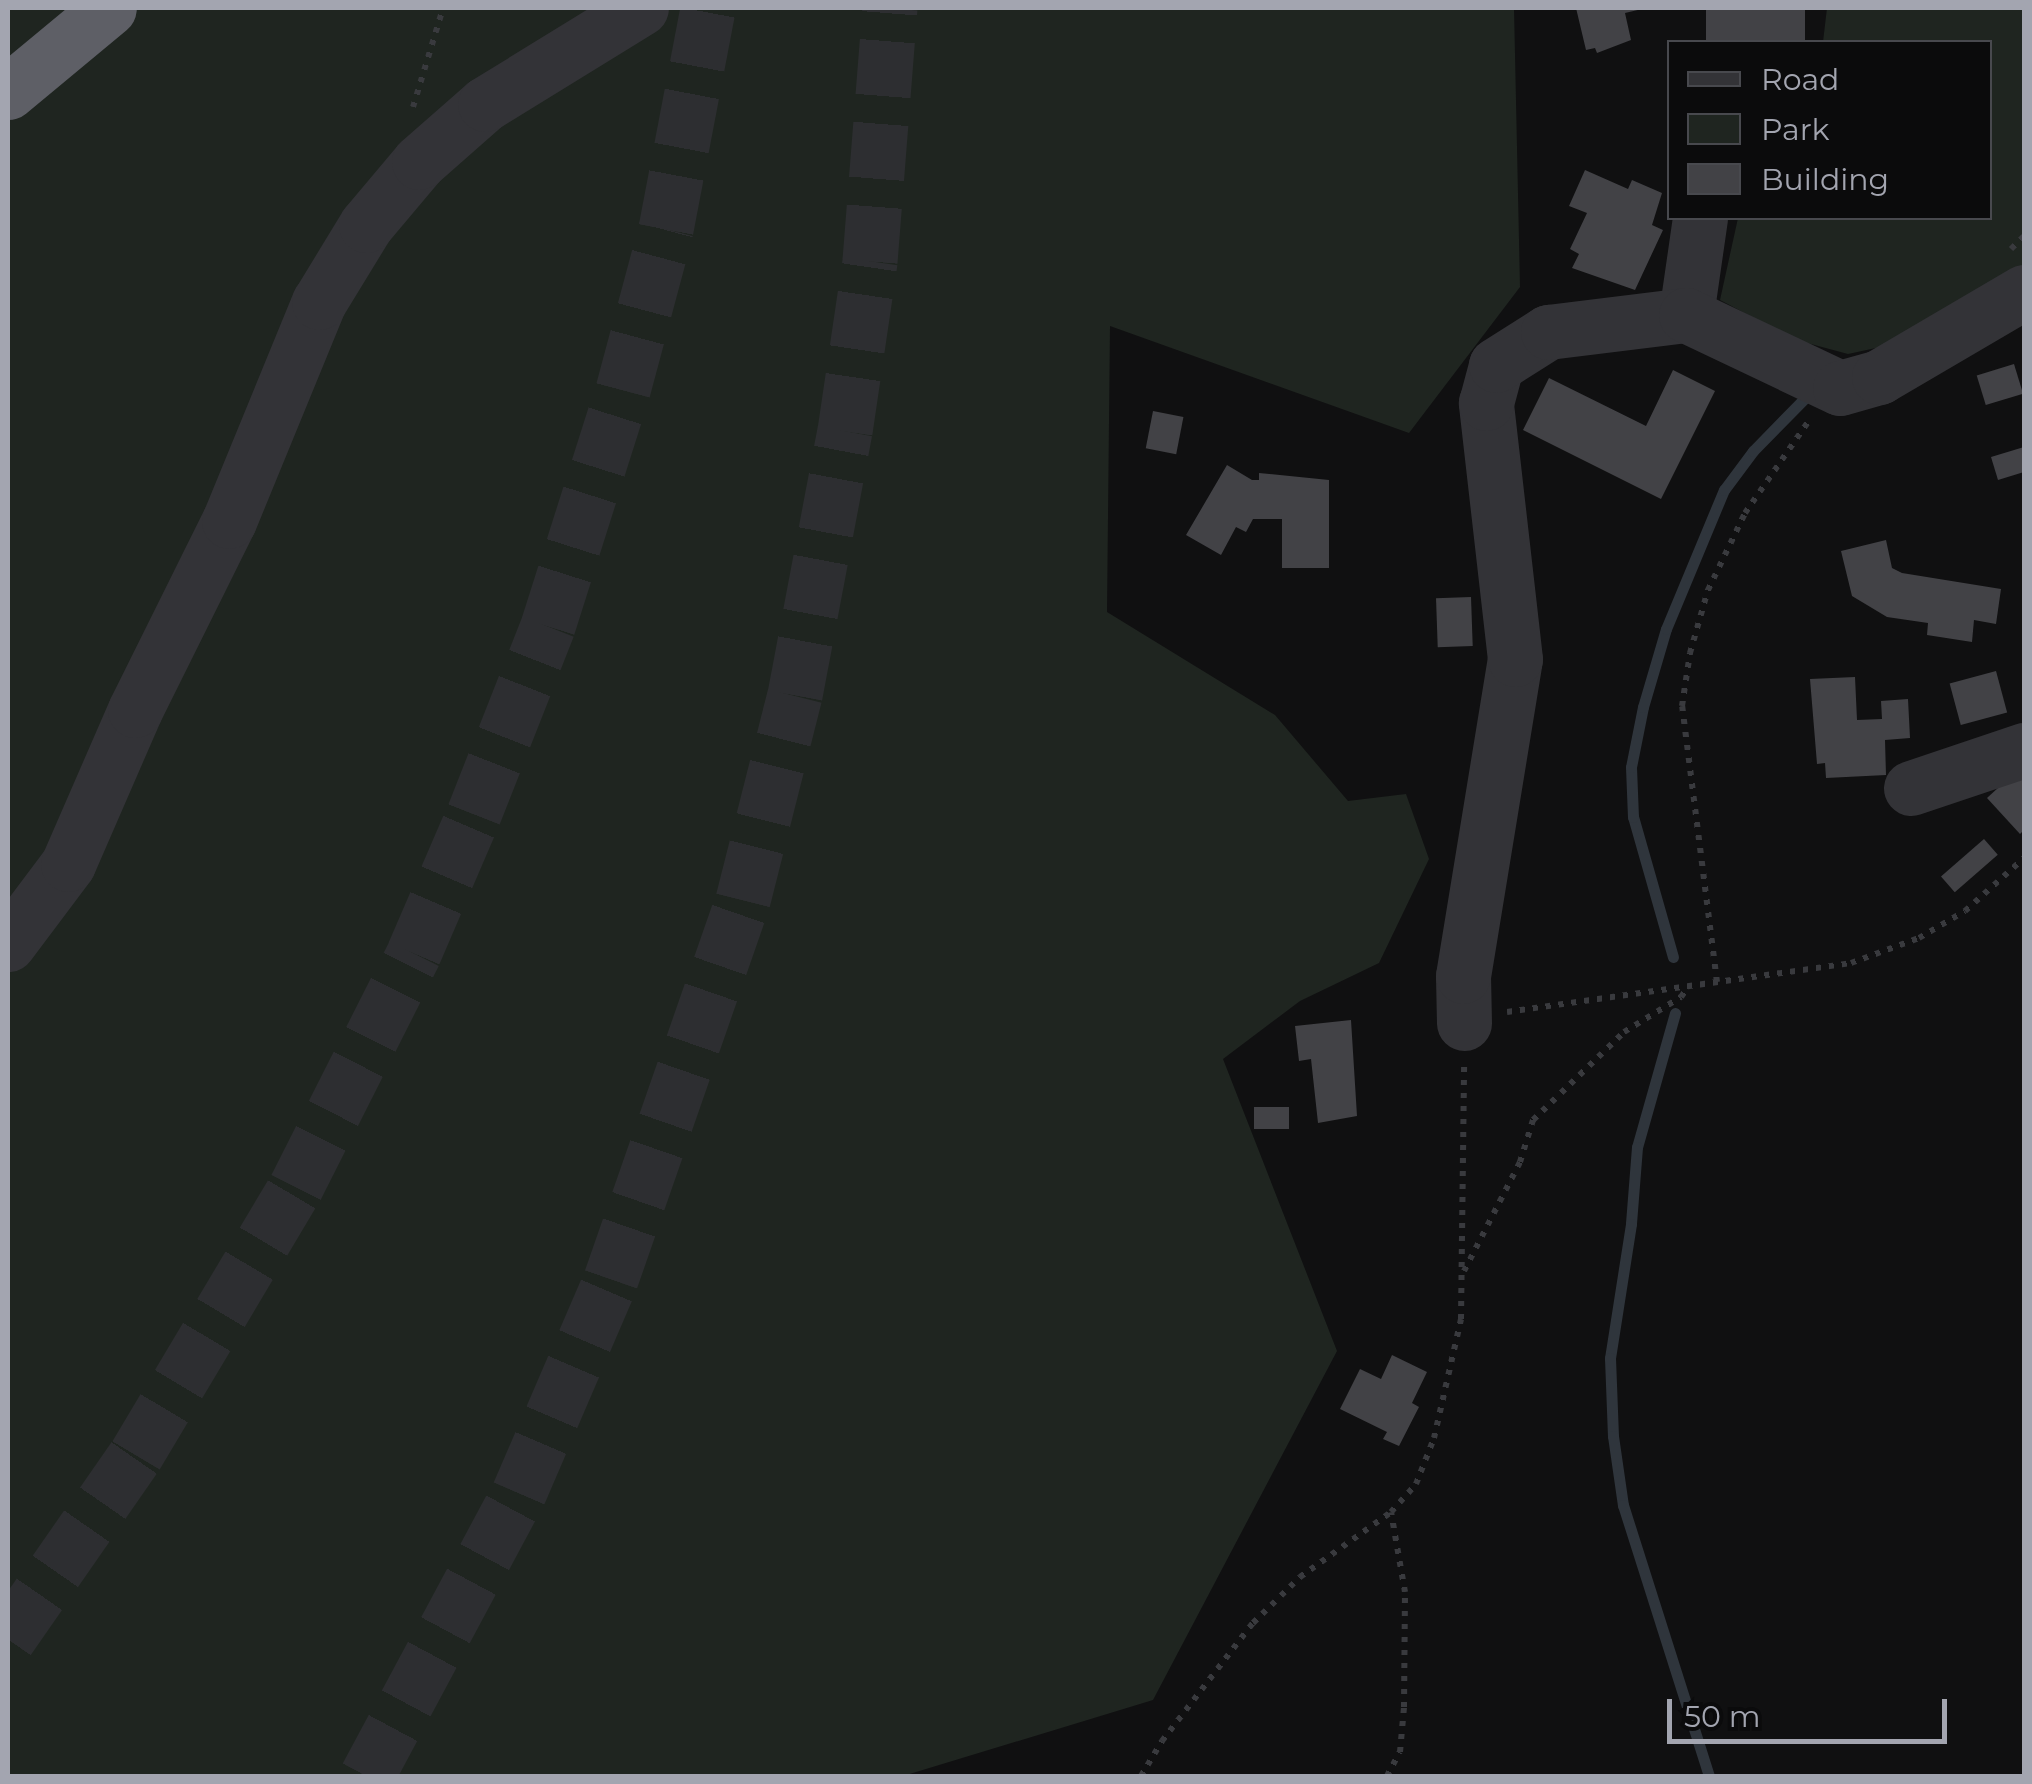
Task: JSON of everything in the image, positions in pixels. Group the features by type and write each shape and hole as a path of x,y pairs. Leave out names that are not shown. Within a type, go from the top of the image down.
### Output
{"highway":[{"path":"8,92 108,8"}],"lane":[{"path":"8,944 68,864 143,694 229,521 319,302 366,225 431,150 485,104 642,8"},
{"path":"1686,315 1700,220"},
{"path":"1464,1023 1463,976 1515,659 1486,403 1496,365 1548,332 1686,315 1840,388 1879,378 2024,292"},
{"path":"1911,788 2024,750"}],"path":[{"path":"431,150 413,106 442,8"},
{"path":"1717,982 1682,706 1690,653 1708,590 1745,513 1796,435 1840,388"},
{"path":"1141,1776 1162,1740 1253,1623 1300,1576 1391,1512 1416,1484 1434,1438 1461,1319 1464,1023 1508,1012 1851,962 1919,938 1965,911 2024,858"},
{"path":"1462,1275 1520,1162 1533,1120 1624,1032 1681,997 1689,986"},
{"path":"1387,1776 1400,1752 1404,1707 1405,1592 1391,1512"}],"green space":[{"path":"8,8 1514,8 1520,287 1409,433 1110,326 1107,612 1275,715 1348,801 1406,794 1429,859 1379,963 1300,1001 1223,1059 1337,1351 1153,1700 903,1776 8,1776"},
{"path":"1827,8 2024,8 2024,265 1885,346 1848,354 1796,340 1720,300 1738,220 1992,220 1992,40 1823,40"}],"building":[{"path":"1576,8 1642,9 1625,13 1631,40 1597,53 1595,48 1586,50"},
{"path":"1706,8 1805,8 1805,40 1706,40"},
{"path":"1585,170 1628,189 1632,180 1662,193 1652,225 1663,230 1635,290 1572,268 1579,254 1570,249 1587,213 1569,206"},
{"path":"2014,364 2023,394 1986,405 1977,375"},
{"path":"1673,370 1715,391 1661,499 1523,430 1549,378 1646,426"},
{"path":"1153,411 1183,417 1176,454 1146,448"},
{"path":"2024,447 2024,472 1998,480 1991,457"},
{"path":"1227,465 1252,480 1259,480 1259,473 1329,480 1329,568 1282,568 1282,519 1253,519 1246,532 1236,527 1221,555 1186,535"},
{"path":"1886,540 1892,568 1902,573 2001,589 1996,624 1974,620 1972,642 1927,635 1928,623 1887,617 1852,596 1841,551"},
{"path":"1471,597 1473,646 1438,647 1436,598"},
{"path":"1996,671 2007,713 1961,725 1950,683"},
{"path":"1855,677 1857,720 1882,719 1881,701 1908,699 1910,738 1885,740 1886,775 1826,778 1825,763 1817,764 1810,679"},
{"path":"2024,764 2024,830 2020,834 1987,798"},
{"path":"1984,839 1998,855 1955,892 1941,876"},
{"path":"1351,1020 1357,1116 1318,1123 1311,1059 1299,1061 1295,1026"},
{"path":"1254,1107 1289,1107 1289,1129 1254,1129"},
{"path":"1392,1355 1427,1372 1412,1403 1419,1407 1399,1446 1383,1439 1387,1432 1340,1409 1360,1369 1381,1379"}],"waterway":[{"path":"1673,957 1633,817 1631,767 1643,707 1666,629 1724,490 1753,451 1804,399"},
{"path":"1675,1013 1637,1147 1631,1224 1610,1358 1613,1436 1623,1505 1709,1776"}],"tunnel":[{"path":"8,1639 136,1455 296,1187 414,953 474,814 548,626 623,390 666,229 708,8"},
{"path":"367,1776 519,1493 611,1279 743,900 795,695 845,431 870,261 890,8"}]}
